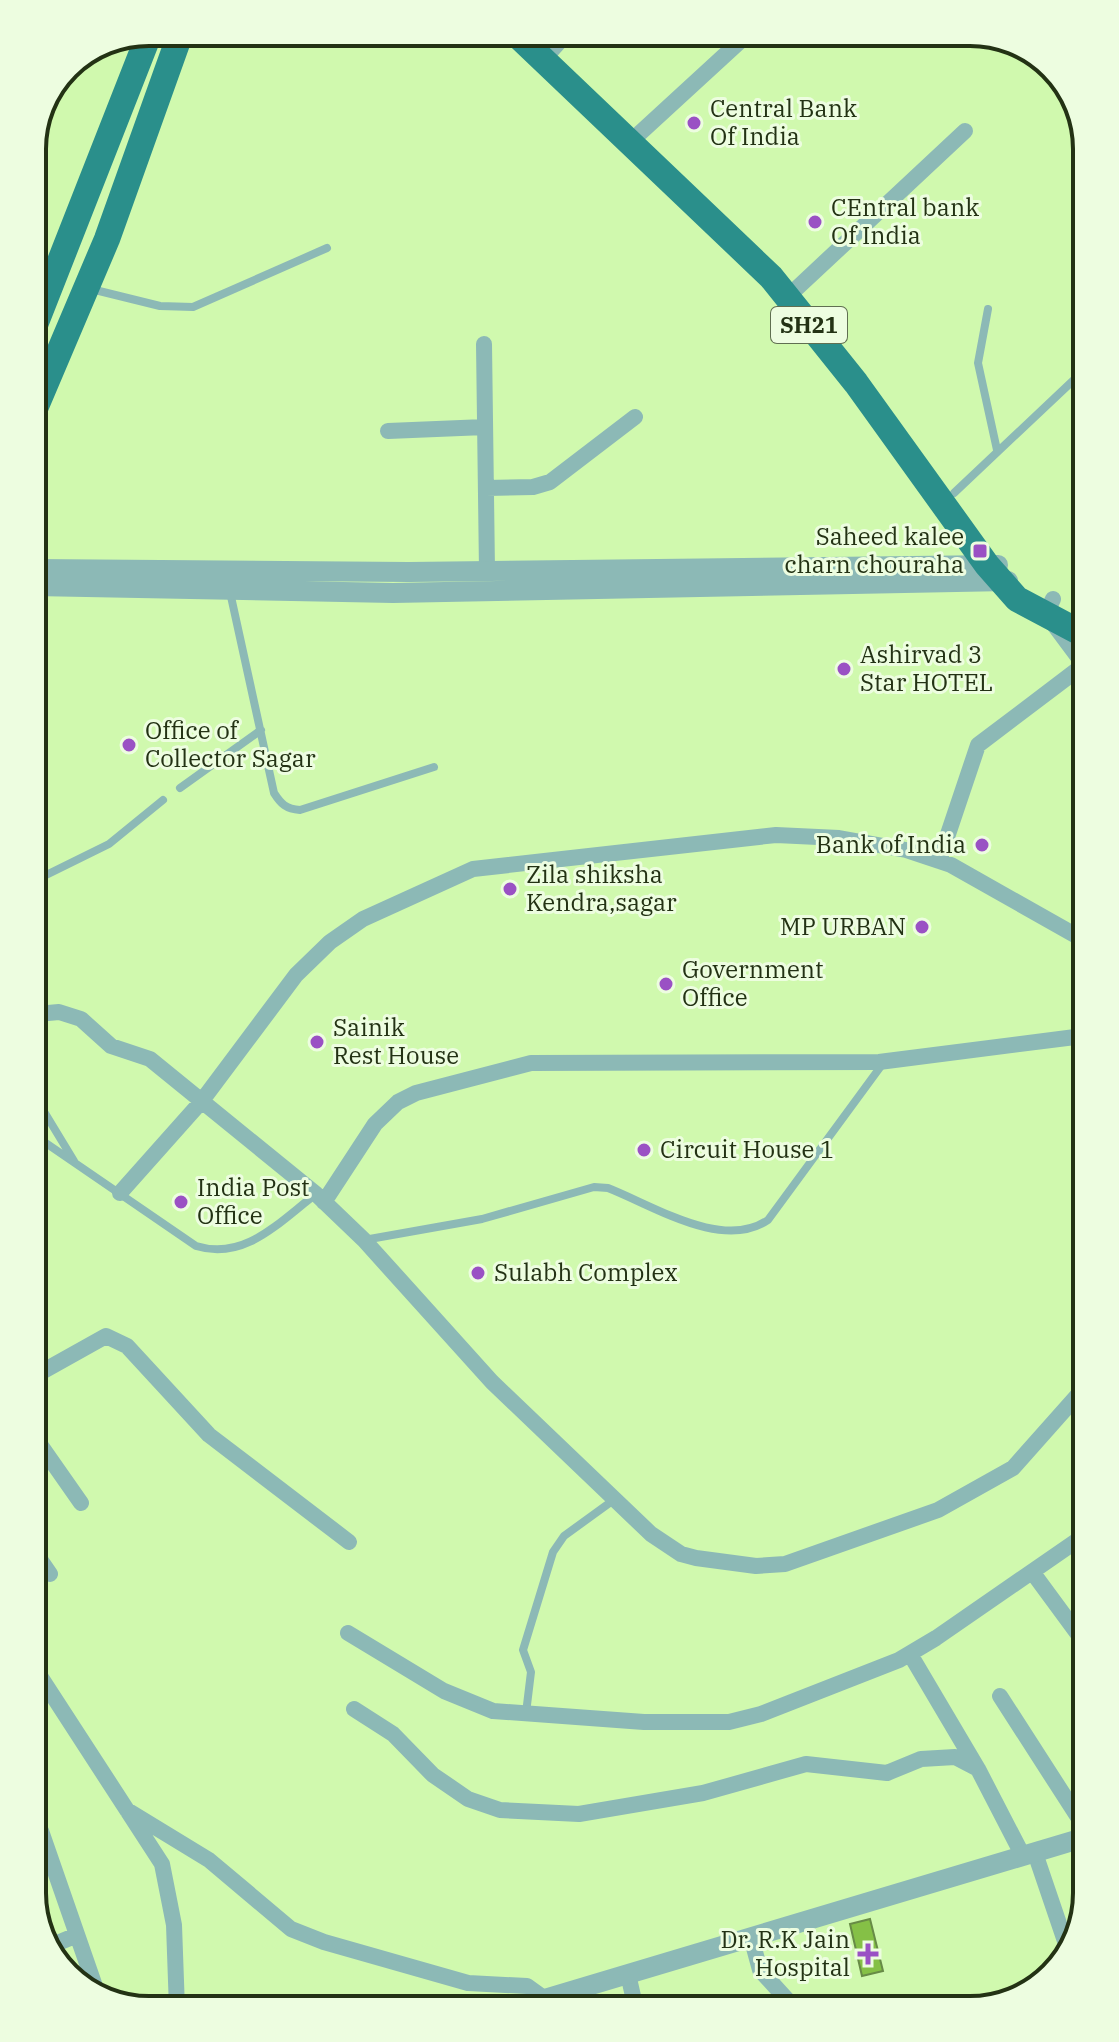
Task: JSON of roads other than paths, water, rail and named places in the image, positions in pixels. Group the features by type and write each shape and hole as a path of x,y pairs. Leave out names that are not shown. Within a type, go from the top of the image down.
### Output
{"main road":[{"path":"46,297 144,46"},
{"path":"46,383 86,288 176,46"},
{"name":"SH21","path":"529,46 771,277 1002,573 1073,626"},
{"name":"SH21","path":"564,46 640,133 773,260 896,413 954,493 1002,573"},
{"name":"SH21","path":"1049,607 1073,613"}],"street":[{"path":"640,133 735,46"},
{"path":"796,289 965,131"},
{"path":"484,344 487,571"},
{"path":"486,488 533,487 550,482 635,417"},
{"path":"388,431 485,427"},
{"path":"46,569 1002,573"},
{"path":"46,586 393,593 1002,573"},
{"path":"1049,607 1073,648"},
{"path":"939,861 978,745 1073,673"},
{"path":"120,1193 201,1102 296,975 330,942 363,919 473,869 776,835 839,838 906,850 939,861 1073,934"},
{"path":"46,1013 59,1012 81,1019 111,1046 150,1059 320,1198 364,1240 492,1382 651,1534 681,1554 756,1566 785,1564 938,1510 1013,1468 1073,1400"},
{"path":"320,1198 375,1124 398,1102 416,1093 531,1063 885,1062 1073,1037"},
{"path":"46,1370 106,1336 127,1346 209,1435 349,1542"},
{"path":"46,1453 81,1503"},
{"path":"348,1633 459,1699 493,1711 644,1722 729,1722 761,1714 910,1654 1073,1544"},
{"path":"46,1568 50,1574"},
{"path":"1033,1573 1073,1627"},
{"path":"910,1654 1029,1854 1063,1937"},
{"path":"46,1685 162,1864 174,1925 177,1996"},
{"path":"1000,1696 1073,1817"},
{"path":"354,1709 393,1734 433,1775 468,1799 500,1810 579,1814 703,1793 806,1764 887,1773 921,1759 955,1757 978,1769"},
{"path":"127,1810 209,1860 291,1929 324,1942 468,1983 527,1986 541,1996"},
{"path":"555,1996 1029,1854 1073,1838"},
{"path":"46,1845 92,1979"},
{"path":"59,1943 77,1935"},
{"path":"751,1937 760,1970 784,1996"},
{"path":"628,1974 633,1996"}],"lane":[{"path":"86,288 160,306 193,307 327,248"},
{"path":"988,309 978,363 997,450"},
{"path":"954,493 1073,380"},
{"path":"230,590 274,793 289,809 300,810 434,767"},
{"path":"180,788 261,730"},
{"path":"46,875 109,844 163,800"},
{"path":"364,1240 482,1219 594,1187 608,1188 712,1230 744,1232 768,1220 885,1062"},
{"path":"46,1115 75,1163"},
{"path":"46,1143 196,1246 215,1252 253,1242 320,1198"},
{"path":"526,1713 531,1672 523,1650 553,1552 564,1536 615,1499"}],"place":[{"name":"Central Bank Of India","path":"694,123"},
{"name":"CEntral bank Of India","path":"815,222"},
{"name":"Saheed kalee charn chouraha","path":"980,551"},
{"name":"Ashirvad 3 Star HOTEL","path":"844,669"},
{"name":"Office of Collector Sagar","path":"129,745"},
{"name":"Bank of India","path":"982,845"},
{"name":"Zila shiksha Kendra,sagar","path":"510,889"},
{"name":"MP URBAN","path":"922,927"},
{"name":"Government Office","path":"666,984"},
{"name":"Sainik Rest House","path":"317,1042"},
{"name":"Circuit House 1","path":"644,1150"},
{"name":"India Post Office","path":"181,1202"},
{"name":"Sulabh Complex","path":"478,1273"},
{"name":"Dr. R.K Jain Hospital","path":"868,1954"}]}
